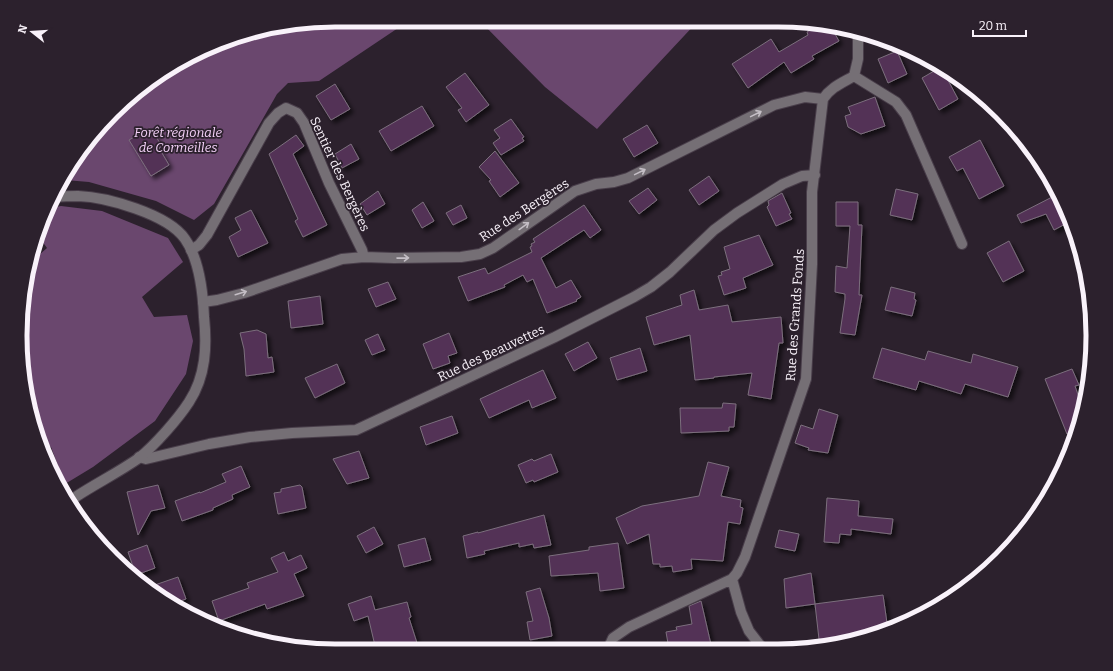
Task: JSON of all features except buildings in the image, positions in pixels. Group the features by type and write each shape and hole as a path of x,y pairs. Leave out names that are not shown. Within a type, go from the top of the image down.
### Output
{"street":[{"path":"823,99 835,86 854,76 858,59 858,38"},
{"path":"854,76 896,102 906,115 962,244"},
{"name":"Rue des Bergères","path":"203,302 244,293 342,259 364,257 461,257 480,254 493,248 575,191 596,184 614,182 628,178 774,105 805,97 823,99"},
{"name":"Rue des Grands Fonds","path":"732,580 745,557 806,378 812,264 812,192 823,99"},
{"name":"Sentier des Bergères","path":"191,250 199,245 207,235 269,123 278,113 286,108 297,113 304,123 329,183 364,257"},
{"name":"Rue des Beauvettes","path":"139,457 146,459 209,444 250,437 292,433 356,430 555,337 634,297 651,287 670,272 714,230 737,213 788,182 802,176 815,175"},
{"path":"60,197 79,196 106,200 155,216 177,229 185,238 196,266 203,302 206,351 199,382 189,401 175,420 139,457 74,499"},
{"path":"608,644 613,638 629,627 732,580 741,612 749,631 760,644"}],"green space":[{"name":"Forêt régionale de Cormeilles","path":"336,27 400,27 319,81 288,83 277,94 214,204 194,220 156,201 89,182 68,180 91,148 117,117 164,79 181,68 217,50 236,43 275,33 295,30"},
{"path":"486,27 692,27 597,129 545,87"},
{"path":"61,206 102,211 168,238 183,262 142,297 154,317 187,315 193,341 186,374 155,421 93,467 65,484 51,447 46,444 43,435 33,396 27,336 33,275 38,256 47,248 42,241 55,207"}]}
